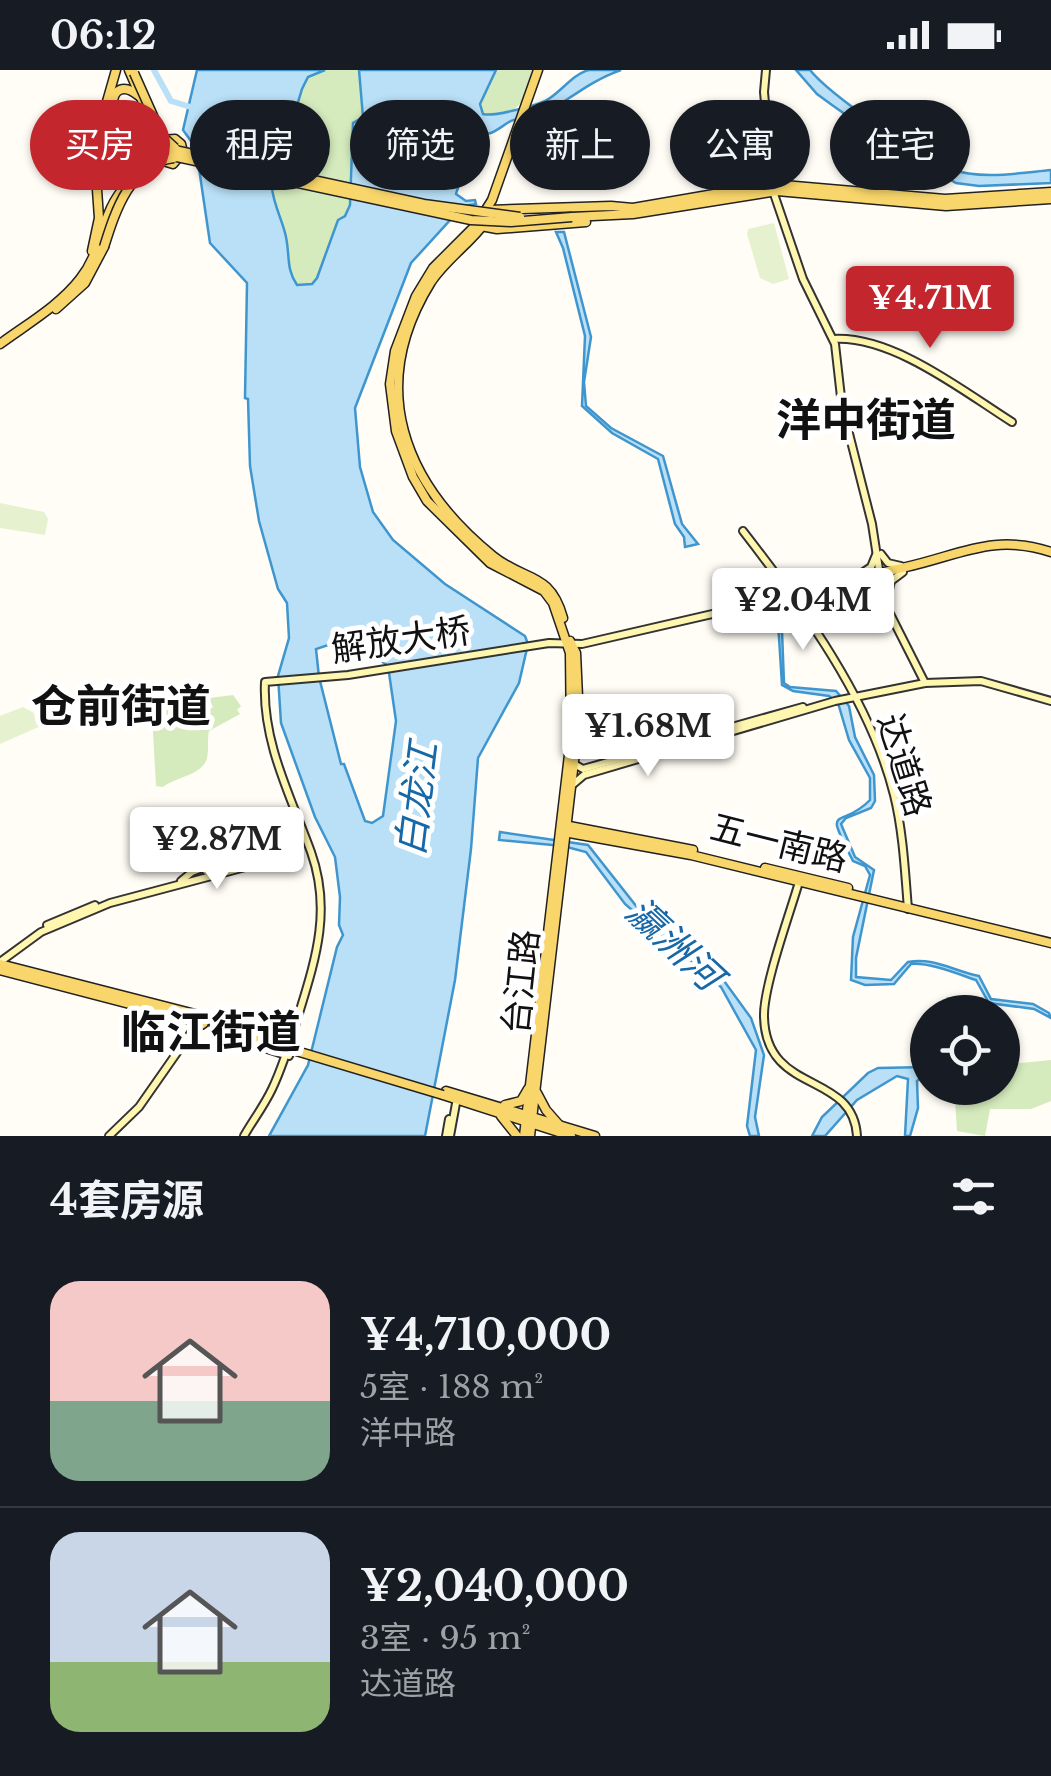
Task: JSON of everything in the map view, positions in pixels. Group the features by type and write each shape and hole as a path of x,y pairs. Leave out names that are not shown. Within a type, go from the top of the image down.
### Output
{"main road":[{"path":"106,100 116,70"},
{"path":"540,70 489,210 480,226 438,261 416,296 393,359 390,390 392,417 413,477 430,505 490,563 544,590 569,643"},
{"path":"768,70 768,100"},
{"path":"134,71 141,100"},
{"path":"134,71 154,116 183,148 180,160 170,164"},
{"path":"134,71 162,136 188,156"},
{"path":"113,100 116,91 129,88 139,96"},
{"path":"170,151 188,156"},
{"path":"170,153 470,220 511,222 619,212 761,190"},
{"path":"0,347 63,304 88,273 114,214 138,177 162,160 188,156"},
{"path":"96,190 99,247"},
{"path":"99,247 108,215 124,190"},
{"path":"775,190 802,279 836,341 845,406 886,598"},
{"path":"793,190 946,206 1051,195"},
{"path":"489,210 611,206 619,212"},
{"path":"480,226 497,229 612,220 619,212"},
{"path":"0,347 88,273"},
{"path":"836,341 862,344 892,355 1011,423"},
{"name":"达道路","path":"741,532 789,594 894,793 907,906"},
{"path":"789,594 905,569 992,543 1018,543 1051,554"},
{"path":"879,551 891,564 905,569"},
{"path":"855,579 870,569 879,551"},
{"path":"886,598 890,581 905,569"},
{"path":"855,579 876,584 886,598 926,681"},
{"name":"解放大桥","path":"302,825 270,736 268,681 382,670 569,643 789,594"},
{"name":"台江路","path":"561,835 579,711 576,653 569,643"},
{"name":"台江路","path":"527,1136 572,722 569,643"},
{"path":"569,792 585,774 846,696 926,681 954,680 987,682 1051,699"},
{"path":"573,765 583,769 804,709"},
{"path":"585,774 804,709"},
{"path":"573,765 585,774"},
{"path":"176,886 192,872 302,825 317,870 322,916 317,952 288,1055 246,1136"},
{"name":"五一南路","path":"561,835 691,855 865,895"},
{"name":"五一南路","path":"561,835 684,848 1051,941"},
{"path":"176,886 249,850"},
{"path":"218,873 227,863"},
{"path":"0,963 40,932 128,896 249,866"},
{"path":"800,882 766,1003 765,1024 774,1053 784,1067 841,1097 854,1113 859,1136"},
{"path":"0,963 28,935 78,910 128,895 162,890"},
{"path":"17,948 15,960 25,969"},
{"path":"0,963 204,1021 230,1037 288,1055"},
{"path":"0,963 558,1129 595,1136"},
{"path":"204,1021 229,1020 293,1039"},
{"path":"109,1136 138,1107 204,1021"},
{"path":"451,1096 494,1108 521,1101 535,1083 558,1129 572,1136"},
{"path":"448,1136 451,1096"},
{"path":"494,1108 527,1136 558,1129"}],"green space":[{"path":"325,70 359,70 362,100 350,100 350,205 338,220 317,278 312,284 297,285 272,190 330,190 330,100 299,100 308,77"},
{"path":"496,70 535,70 522,100 510,100 510,112 490,115 490,100 482,100"},
{"path":"774,223 789,279 773,284 760,278 747,234 748,229"},
{"path":"0,503 44,512 48,519 45,535 0,528"},
{"path":"180,687 186,688 198,702 191,708 206,712 213,707 209,698 233,695 241,706 237,710 240,714 209,731 207,758 200,768 163,787 156,786 152,714 157,705"},
{"path":"23,707 34,713 36,723 41,721 43,725 0,744 0,716"},
{"path":"1051,1060 1051,1101 1031,1109 990,1109 985,1136 957,1131 955,1105 1020,1105 1020,1063"}],"water":[{"path":"197,70 325,70 308,77 299,100 190,100"},
{"path":"359,70 496,70 482,100 362,100"},
{"path":"621,70 566,100 547,100 584,72"},
{"path":"796,70 810,70 844,100 830,100 830,104"},
{"path":"190,100 190,140 183,130"},
{"path":"510,111 510,122 490,133 490,114"},
{"path":"1051,170 1051,183 970,185 970,173"},
{"name":"白龙江","path":"202,190 272,190 291,273 297,285 312,284 338,220 350,205 351,190 457,190 456,194 466,201 475,200 476,204 463,206 411,263 355,408 360,467 373,512 393,540 445,584 525,636 528,644 519,683 478,758 455,980 425,1136 269,1136 308,1065 343,935 335,857 315,817 281,723 278,676 289,638 287,603 278,589 259,521 250,466 245,398 247,283 210,243","holes":["337,642 359,644 388,666 396,721 383,816 372,823 365,821 341,764 319,677 316,649"]},
{"path":"556,232 564,232 591,337 584,382 586,406 611,428 663,456 682,524 698,544 685,547 658,459 612,433 582,406 585,336"},
{"path":"781,605 784,683 790,687 836,691 849,706 855,737 874,775 875,801 871,808 841,824 855,857 874,870 856,958 856,977 891,980 908,962 935,963 979,976 989,995 984,995 976,980 926,965 911,964 894,984 865,985 851,980 853,937 870,875 865,866 853,861 837,824 870,800 870,778 849,740 838,703 829,696 793,691 782,685 777,606"},
{"name":"瀛洲河","path":"500,832 588,845 637,907 714,967 751,1018 764,1055 755,1117 759,1136 750,1136 747,1126 756,1050 721,987 625,904 586,852 499,840"},
{"path":"1020,1002 1033,1004 1051,1018 1020,1007"},
{"path":"910,1067 910,1105 918,1108 910,1136 905,1136 908,1079 897,1076 857,1100 825,1136 812,1136 822,1117 878,1068"}],"waterway":[{"path":"154,70 171,101 190,107"}],"district":[{"name":"洋中街道","path":"866,420"},
{"name":"仓前街道","path":"121,706"},
{"name":"临江街道","path":"211,1032"}]}
